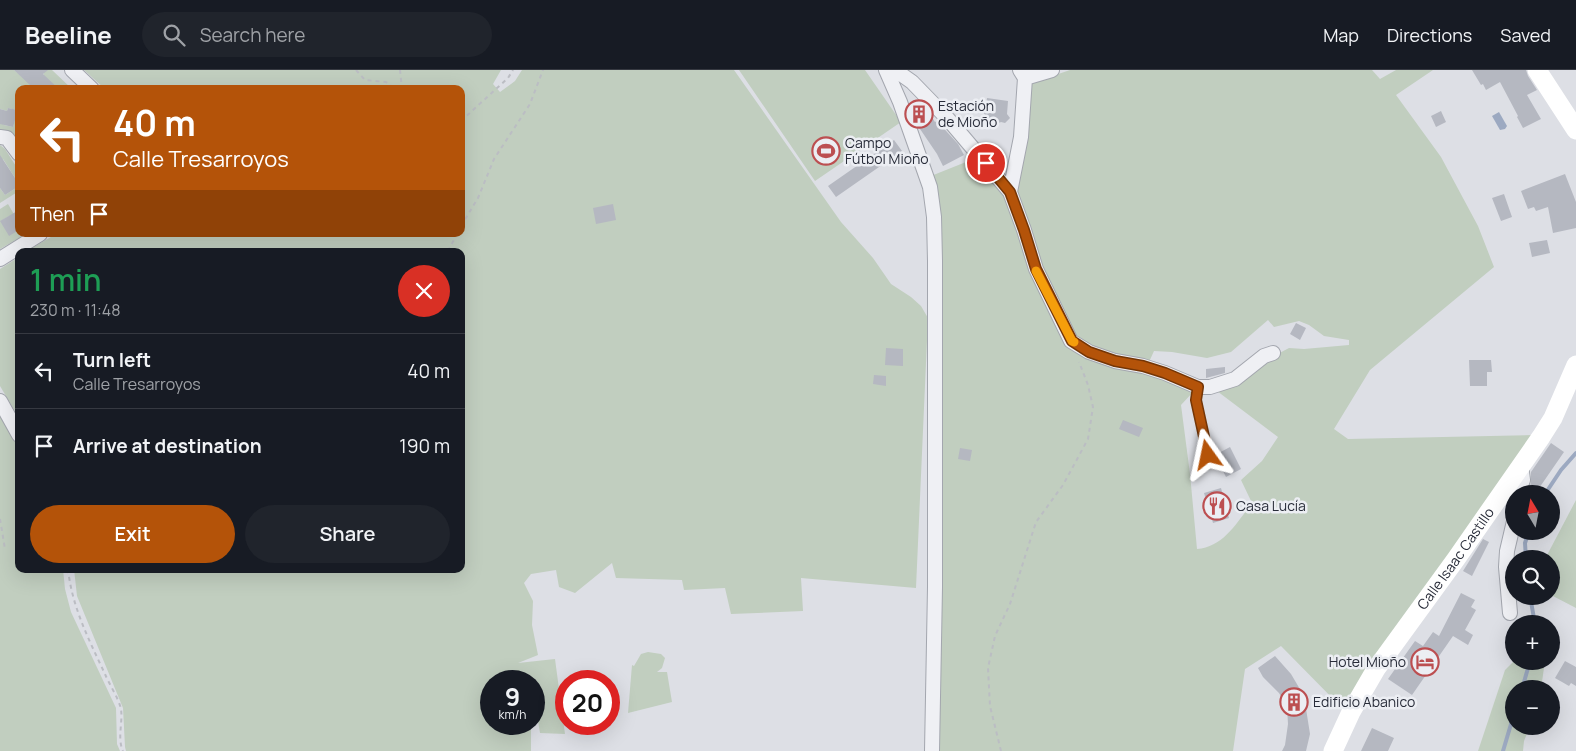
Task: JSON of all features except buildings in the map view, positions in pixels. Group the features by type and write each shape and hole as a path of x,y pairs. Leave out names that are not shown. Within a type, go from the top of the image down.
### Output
{"street":[{"path":"72,70 88,85"},
{"path":"886,70 900,102 930,187 934,217 936,261 935,587 932,751"},
{"path":"895,70 912,82 948,119 1010,192 1036,269 1072,341 1089,352 1115,361 1143,366 1165,373 1198,387 1210,387 1235,379 1264,356 1274,353"},
{"path":"1010,192 1021,137 1022,74 1052,70"},
{"path":"1537,70 1576,130"},
{"path":"0,137 7,138 15,149"},
{"path":"18,248 35,237"},
{"path":"0,259 15,250"},
{"name":"Calle Isaac Castillo","path":"1333,751 1351,712 1376,668 1456,559 1553,418 1576,365"},
{"path":"0,401 15,428"},
{"path":"1521,465 1523,480 1521,485"},
{"path":"1509,540 1506,567 1510,613"}],"lane":[{"path":"1198,387 1196,400 1208,455"}],"path":[{"path":"356,70 365,80 386,82 390,85"},
{"path":"400,70 402,85"},
{"path":"465,117 508,78 513,70"},
{"path":"465,219 478,198 494,159 530,104 543,70"},
{"path":"1001,751 990,706 988,668 995,636 1010,604 1036,522 1063,485 1088,439 1092,407 1088,385 1072,341"},
{"path":"0,519 5,549"},
{"path":"68,573 74,602 87,636 120,708 120,745 123,751"}],"green space":[{"path":"0,70 14,70 33,85 15,85 15,110 8,108 7,111 0,109"},
{"path":"40,70 52,70 68,85 54,85 51,82 49,84 41,77 44,74"},
{"path":"84,70 501,70 493,84 500,92 515,81 522,70 734,70 841,222 873,258 891,284 921,306 928,318 916,588 801,578 803,611 731,614 725,588 684,590 682,580 616,578 612,563 575,593 559,587 556,570 531,574 524,583 533,601 532,625 538,655 518,663 555,659 555,734 545,733 545,670 480,670 480,735 531,735 531,751 126,751 123,708 77,596 74,573 465,573 465,248 32,248 51,237 465,237 465,85 101,85"},
{"name":"Campo Fútbol Mioño","path":"739,70 865,70 901,122 815,181"},
{"path":"1070,70 1372,70 1380,79 1396,70 1433,70 1396,95 1441,157 1478,226 1494,267 1370,370 1334,429 1348,439 1534,435 1344,710 1281,646 1245,669 1233,751 938,751 943,439 943,294 931,176 976,158 1006,197 1066,339 1194,391 1181,405 1197,549 1215,544 1222,539 1252,503 1241,480 1262,461 1278,437 1213,388 1289,348 1304,349 1349,345 1349,340 1324,336 1309,325 1299,321 1274,327 1268,320 1231,352 1207,358 1154,351 1149,362 1101,353 1076,339 1038,268 1017,196 1018,169 1029,90 1032,83"},
{"path":"15,118 15,142 0,130 0,120 4,125 13,127"},
{"path":"0,145 5,149 15,165 15,178 3,159 0,160"},
{"path":"0,188 5,195 15,189 15,194 0,203"},
{"path":"8,204 15,216 9,216 1,221 15,225 15,237 21,237 0,249 0,209"},
{"path":"15,260 15,411 0,386 0,269"},
{"path":"0,410 15,435 15,573 63,573 71,612 116,708 117,744 120,751 0,751"},
{"path":"1576,500 1576,608 1560,600 1560,550 1550,550 1555,540 1560,540 1560,530"},
{"path":"648,652 661,654 665,658 662,668 657,672 667,672 672,702 628,713 632,665 634,666 641,654"},
{"path":"1505,670 1544,670 1542,680 1505,680 1505,735 1526,735 1523,751 1478,751"}],"water":[{"path":"1499,112 1507,126 1505,129 1500,130 1492,116"}],"waterway":[{"path":"1551,485 1576,453"},
{"path":"1525,550 1526,540"},
{"path":"1532,605 1533,615"},
{"path":"1525,680 1527,670"},
{"path":"1503,751 1508,735"}],"slow traffic":[{"path":"1036,271 1074,342"}],"place":[{"name":"Estación de Mioño","path":"919,114"},
{"name":"Campo Fútbol Mioño","path":"826,151"},
{"name":"Casa Lucía","path":"1217,506"},
{"name":"Hotel Mioño","path":"1425,662"},
{"name":"Edificio Abanico","path":"1294,702"}],"route":[{"path":"986,163 1010,192 1036,269 1072,341 1089,352 1115,361 1143,366 1165,373 1198,387 1196,400 1208,455"}]}
